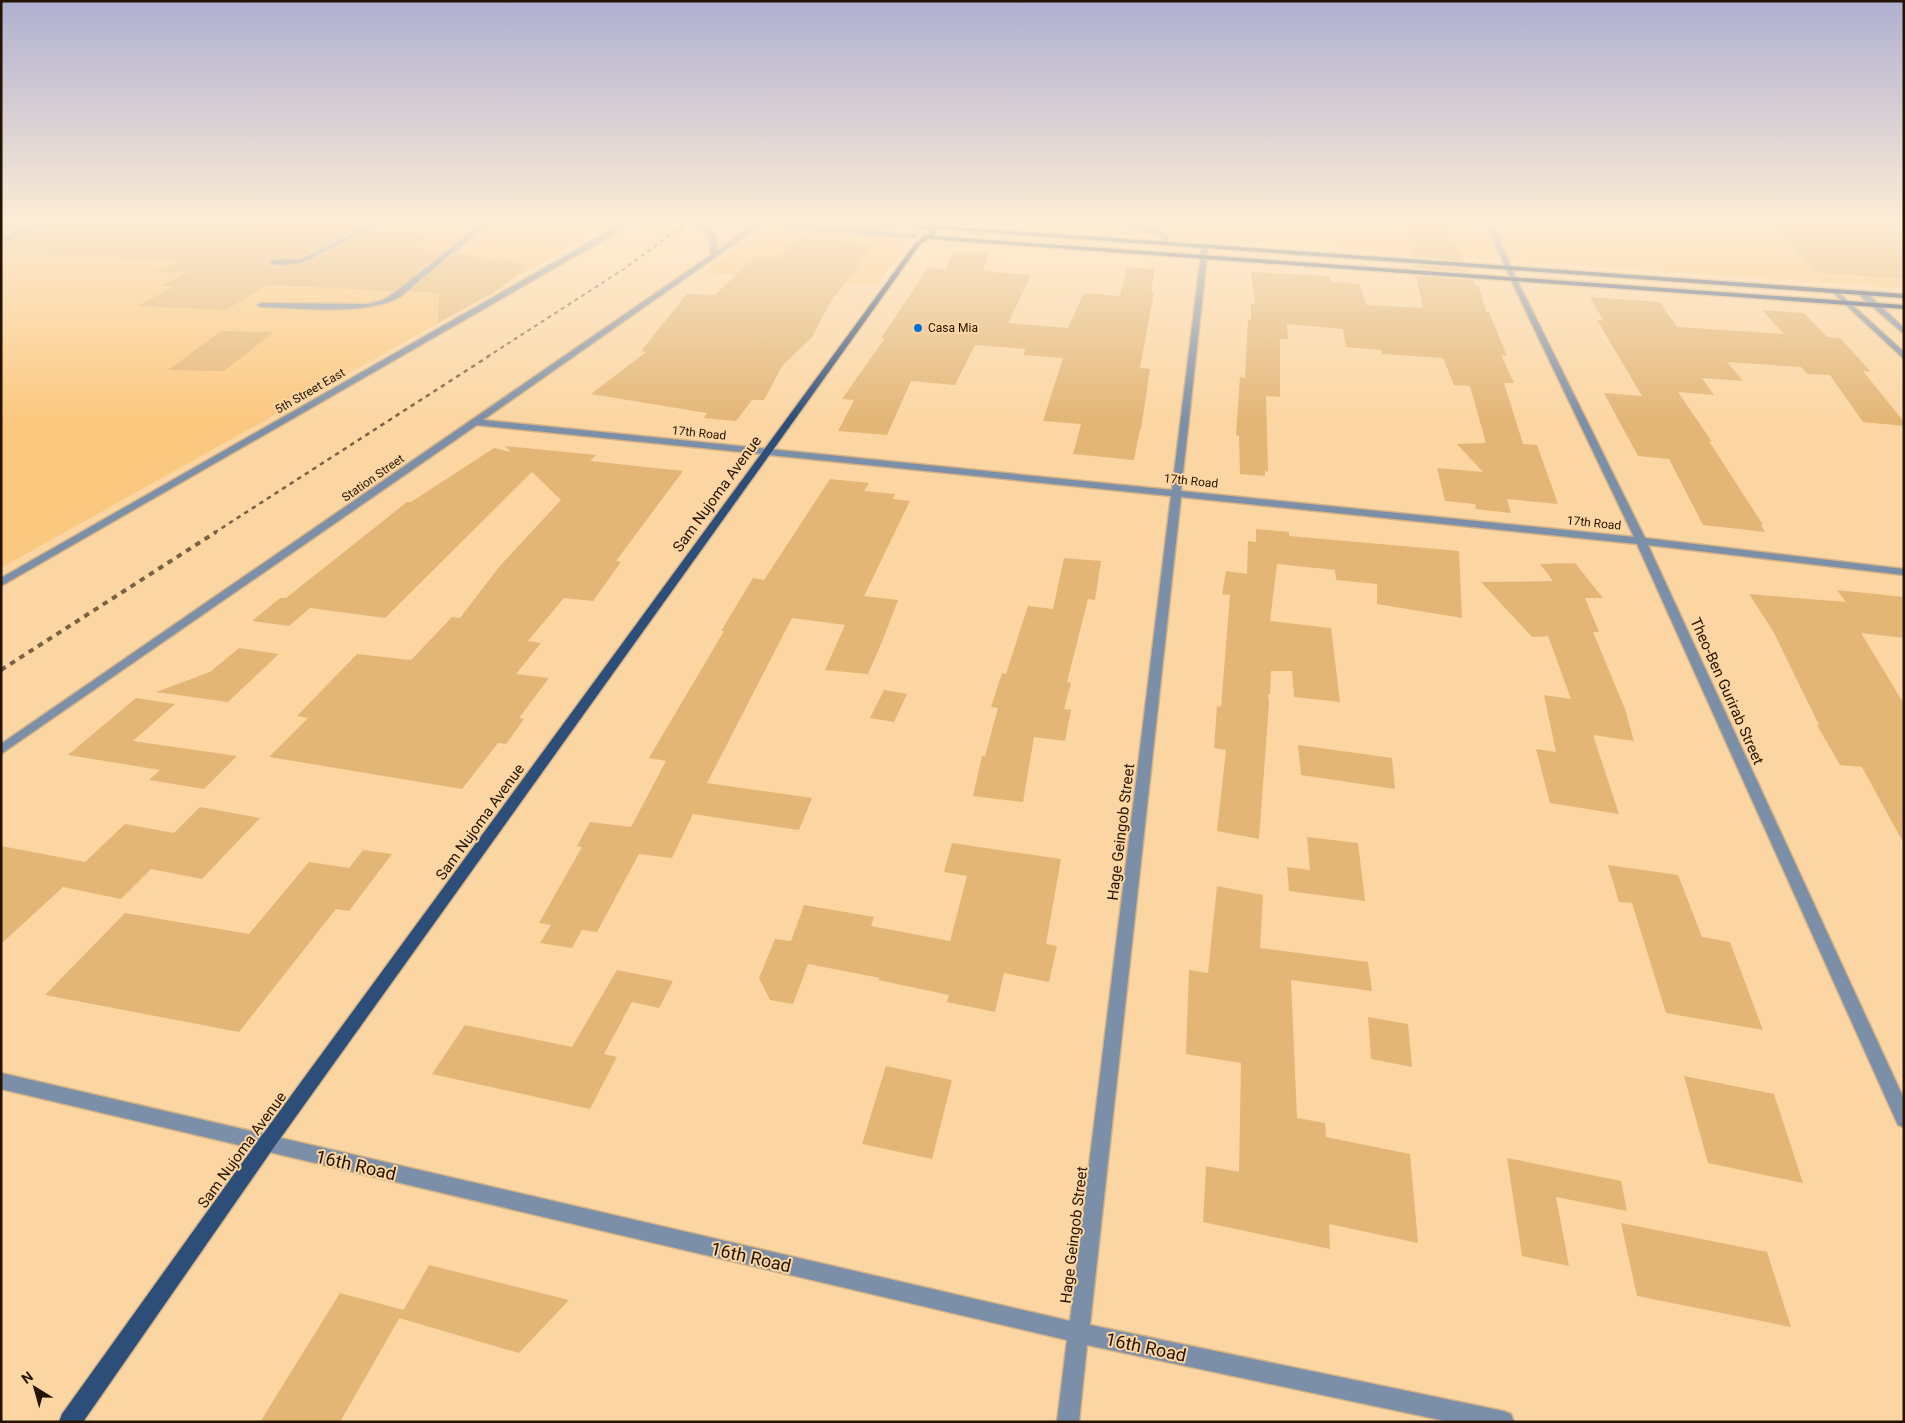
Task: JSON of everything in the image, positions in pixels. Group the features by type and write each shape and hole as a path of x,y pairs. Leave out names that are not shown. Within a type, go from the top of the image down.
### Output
{"main road":[{"name":"Sam Nujoma Avenue","path":"70,1422 266,1144 885,287"},
{"path":"1622,287 1904,307"},
{"path":"1773,287 1904,296"}],"street":[{"path":"261,305 368,306 385,302 406,287"},
{"name":"5th Street East","path":"1,583 516,287"},
{"name":"Station Street","path":"1,750 669,287"},
{"name":"Hage Geingob Street","path":"1068,1422 1199,287"},
{"name":"Theo-Ben Gurirab Street","path":"1518,287 1641,541 1904,1120"},
{"path":"1835,292 1904,357"},
{"path":"1862,293 1904,332"},
{"name":"17th Road","path":"476,422 766,453 1176,492 1641,541 1904,572"},
{"name":"16th Road","path":"1,1081 1079,1333 1503,1422"}],"shaded area":[{"path":"1,287 499,287 442,321 1,568"}],"building":[{"path":"171,287 263,287 226,310 138,306"},
{"path":"318,287 399,287 394,291"},
{"path":"414,287 501,287 438,323 439,293 410,291"},
{"path":"723,287 842,287 832,299 812,337 782,366 764,400 752,400 736,421 704,418 707,413 591,394 646,352 641,351 687,294 715,295"},
{"path":"915,287 1025,287 1008,323 1068,328 1084,293 1120,296 1122,287 1152,287 1151,292 1154,292 1140,368 1150,369 1141,429 1134,460 1073,454 1081,424 1043,421 1063,358 1023,355 1026,349 975,345 955,385 911,381 887,435 838,431 854,400 842,399 885,338 881,338"},
{"path":"1253,287 1361,287 1366,305 1423,308 1418,287 1479,287 1486,312 1489,312 1507,356 1501,355 1514,383 1504,383 1523,444 1537,445 1558,504 1507,499 1511,513 1476,509 1475,504 1445,501 1437,468 1483,472 1457,444 1486,443 1470,386 1454,385 1443,358 1382,354 1381,350 1346,347 1343,329 1287,324 1288,339 1280,339 1280,397 1266,396 1268,472 1265,471 1265,476 1240,474 1239,436 1236,435 1240,377 1245,378 1248,319 1251,320 1251,304 1255,304"},
{"path":"1590,297 1660,302 1677,327 1784,334 1762,310 1804,313 1827,337 1840,338 1871,372 1863,371 1904,422 1904,426 1863,422 1830,375 1807,374 1801,367 1727,362 1743,381 1702,378 1714,395 1678,392 1712,442 1709,441 1763,525 1761,525 1765,532 1703,525 1669,459 1638,456 1604,393 1642,396 1597,320 1603,320"},
{"path":"221,331 274,332 224,371 168,370"},
{"path":"505,446 596,455 590,461 683,471 616,561 621,562 593,601 564,598 528,641 541,643 516,674 549,678 519,718 524,719 506,744 498,743 462,789 269,757 308,718 297,716 357,654 411,660 452,617 460,618 499,567 561,500 532,472 385,618 310,608 289,626 252,621 280,598 286,598 407,502 411,502 494,448 511,452"},
{"path":"830,479 869,483 864,491 895,494 893,499 910,501 864,596 898,600 884,637 868,674 825,670 845,625 792,618 707,783 812,798 799,830 693,814 672,858 639,854 597,932 582,930 572,948 540,943 551,925 539,923 582,847 577,846 590,822 631,827 666,761 649,758 724,631 721,631 753,578 764,580"},
{"path":"1256,529 1289,532 1289,536 1459,551 1462,618 1377,604 1377,584 1336,580 1335,570 1277,564 1270,621 1331,628 1340,702 1294,697 1292,671 1271,671 1259,839 1217,831 1226,750 1214,748 1217,706 1221,707 1230,595 1222,594 1226,571 1247,574 1248,541 1256,542"},
{"path":"1064,558 1101,561 1095,600 1088,599 1067,682 1071,683 1064,709 1071,710 1065,741 1034,737 1023,802 973,796 982,756 985,756 998,708 991,707 1002,673 1006,674 1028,606 1053,609"},
{"path":"1575,563 1603,598 1585,598 1599,632 1593,632 1625,709 1634,741 1593,735 1619,814 1550,803 1536,749 1556,752 1544,695 1571,699 1548,636 1532,637 1481,582 1553,581 1540,564"},
{"path":"1837,590 1904,597 1904,638 1861,633 1904,704 1904,844 1862,767 1840,765 1817,725 1819,725 1773,631 1749,594 1846,602"},
{"path":"239,648 279,654 228,702 156,692 210,672"},
{"path":"884,690 907,694 894,722 870,718"},
{"path":"136,698 175,704 133,741 237,756 204,789 149,780 160,770 68,755"},
{"path":"1298,745 1392,758 1395,789 1301,775"},
{"path":"200,807 260,818 202,879 151,869 121,899 63,887 1,944 1,846 85,862 125,824 174,833"},
{"path":"1307,837 1358,843 1365,901 1289,891 1287,867 1310,870"},
{"path":"952,843 1061,859 1046,944 1057,946 1049,982 1004,973 995,1012 947,1002 949,995 878,980 880,978 808,964 793,1004 770,1000 759,978 775,939 791,941 804,905 874,917 871,926 950,941 967,876 944,872"},
{"path":"363,850 392,854 349,911 336,909 239,1032 45,995 125,913 249,934 309,862 349,868"},
{"path":"1608,865 1678,875 1702,937 1730,942 1763,1030 1666,1013 1632,903 1619,902"},
{"path":"1217,886 1263,895 1260,948 1368,962 1372,991 1291,980 1297,1118 1325,1123 1326,1137 1410,1154 1418,1243 1329,1224 1330,1249 1203,1222 1206,1166 1239,1172 1241,1063 1186,1054 1189,970 1208,973"},
{"path":"617,970 673,981 659,1008 632,1002 604,1054 617,1057 590,1109 432,1074 465,1025 572,1047"},
{"path":"1368,1017 1408,1024 1412,1067 1371,1059"},
{"path":"886,1066 952,1080 932,1159 862,1144"},
{"path":"1684,1076 1774,1094 1803,1183 1708,1163"},
{"path":"1507,1158 1621,1181 1627,1211 1556,1197 1569,1266 1522,1256"},
{"path":"1621,1223 1767,1252 1791,1327 1637,1296"},
{"path":"429,1265 569,1300 519,1353 399,1318"},
{"path":"340,1293 404,1310 340,1422 260,1422"}],"railway":[{"path":"487,357 595,287"},
{"path":"214,533 489,356"},
{"path":"1,670 216,532"}],"place":[{"name":"Casa Mia","path":"918,328"}]}
